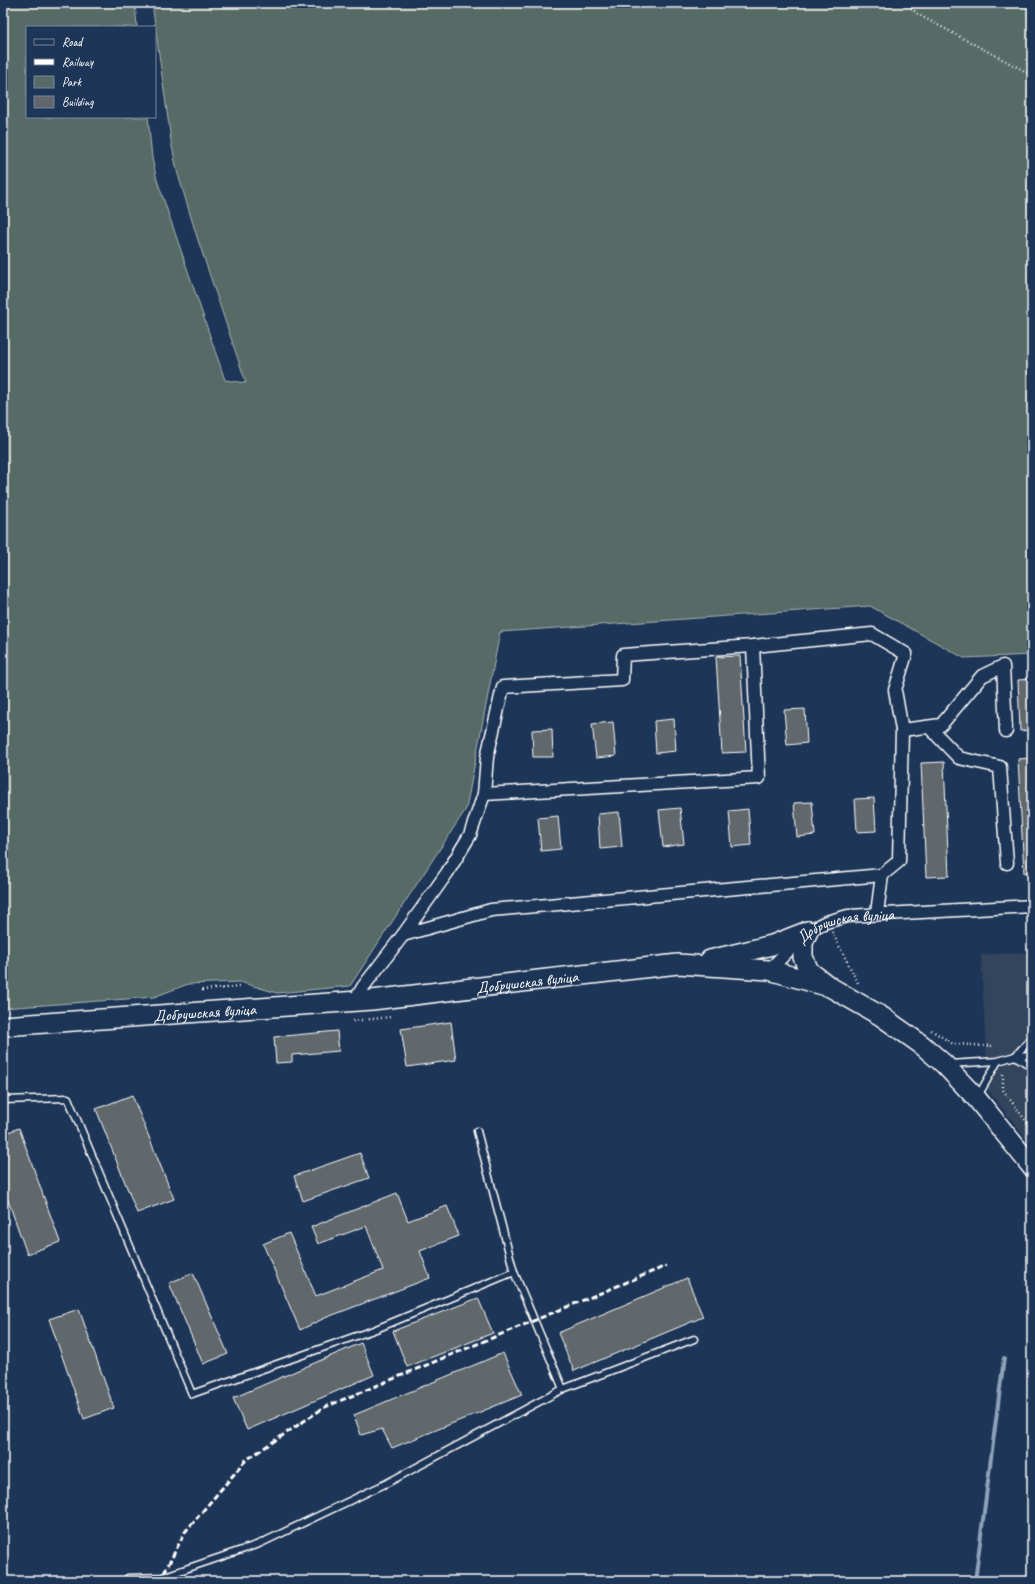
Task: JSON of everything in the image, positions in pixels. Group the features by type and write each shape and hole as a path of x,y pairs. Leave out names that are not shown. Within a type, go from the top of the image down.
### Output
{"main road":[{"path":"678,964 722,958 772,946 808,931"},
{"path":"808,931 803,943 803,957 809,972 830,987 881,1016 922,1045 944,1064 977,1099 1032,1166"},
{"name":"Добрушская вуліца","path":"3,1026 354,1002 678,964 769,970"},
{"path":"769,970 830,987"}],"street":[{"path":"354,1002 363,986 403,935 447,873 470,835 484,794 486,757 503,687 622,680 623,655 753,646 872,634 906,654 896,690 902,730 899,861 882,875 491,910 403,935"},
{"path":"484,794 759,778 753,646"},
{"path":"902,730 941,725 982,676 1003,666 1006,731"},
{"path":"929,727 960,758 1000,766 1007,863"},
{"path":"877,914 882,875"},
{"name":"Добрушская вуліца","path":"769,970 808,931 826,922 848,916 1032,906"}],"lane":[{"path":"1015,1056 1028,1042 1032,1042"},
{"path":"944,1064 998,1061 1015,1056 1032,1055"},
{"path":"1015,1056 1029,1065 1032,1065"},
{"path":"977,1099 998,1061"},
{"path":"3,1100 68,1098 192,1394 376,1329 514,1272"},
{"path":"477,1131 514,1272 563,1389"},
{"path":"125,1581 128,1578 162,1577 259,1544 387,1484 563,1389 694,1339"}],"path":[{"path":"905,3 919,15 1032,74"},
{"path":"831,930 860,987"},
{"path":"202,990 239,987"},
{"path":"353,1021 391,1018"},
{"path":"927,1028 953,1044 992,1046"},
{"path":"1003,1074 1003,1090 1032,1129"}],"shaded area":[{"path":"1032,952 1032,1146 988,1090 981,955"}],"green space":[{"path":"3,3 135,3 137,26 26,26 26,118 148,118 152,158 157,180 225,380 246,383 197,237 177,171 171,141 152,3 1032,3 1032,655 964,658 870,606 500,632 466,809 350,986 277,993 240,982 188,984 154,997 3,1008"}],"building":[{"path":"740,656 746,752 722,753 716,657"},
{"path":"1032,679 1032,730 1020,731 1018,680"},
{"path":"805,709 807,743 787,745 784,710"},
{"path":"674,719 676,751 656,753 654,721"},
{"path":"613,722 616,756 596,758 592,724"},
{"path":"552,729 553,757 533,757 532,730"},
{"path":"1032,758 1032,872 1024,873 1018,759"},
{"path":"944,762 949,876 926,877 921,763"},
{"path":"874,798 876,831 857,832 855,799"},
{"path":"812,802 815,835 797,837 794,803"},
{"path":"680,808 684,844 663,847 659,810"},
{"path":"748,809 751,845 732,847 729,811"},
{"path":"619,812 622,847 600,849 598,814"},
{"path":"558,816 561,849 541,851 538,818"},
{"path":"451,1022 456,1060 407,1067 401,1029"},
{"path":"337,1031 339,1051 292,1055 292,1062 276,1063 274,1037"},
{"path":"132,1095 174,1199 137,1213 96,1109"},
{"path":"19,1128 60,1242 27,1254 3,1186 3,1134"},
{"path":"360,1153 369,1178 303,1201 294,1176"},
{"path":"397,1193 408,1221 447,1206 459,1236 420,1251 430,1278 325,1318 300,1330 263,1244 289,1233 316,1296 383,1270 366,1226 318,1244 311,1227"},
{"path":"193,1273 228,1354 203,1364 169,1283"},
{"path":"687,1278 703,1317 574,1371 558,1333"},
{"path":"478,1298 493,1333 407,1367 393,1331"},
{"path":"79,1309 114,1408 84,1419 49,1319"},
{"path":"361,1343 374,1375 247,1430 233,1398"},
{"path":"503,1353 522,1395 392,1448 382,1429 361,1435 354,1415"}],"waterway":[{"path":"975,1581 1004,1358"}],"railway":[{"path":"160,1581 185,1532 246,1460 325,1407 666,1266"}]}
